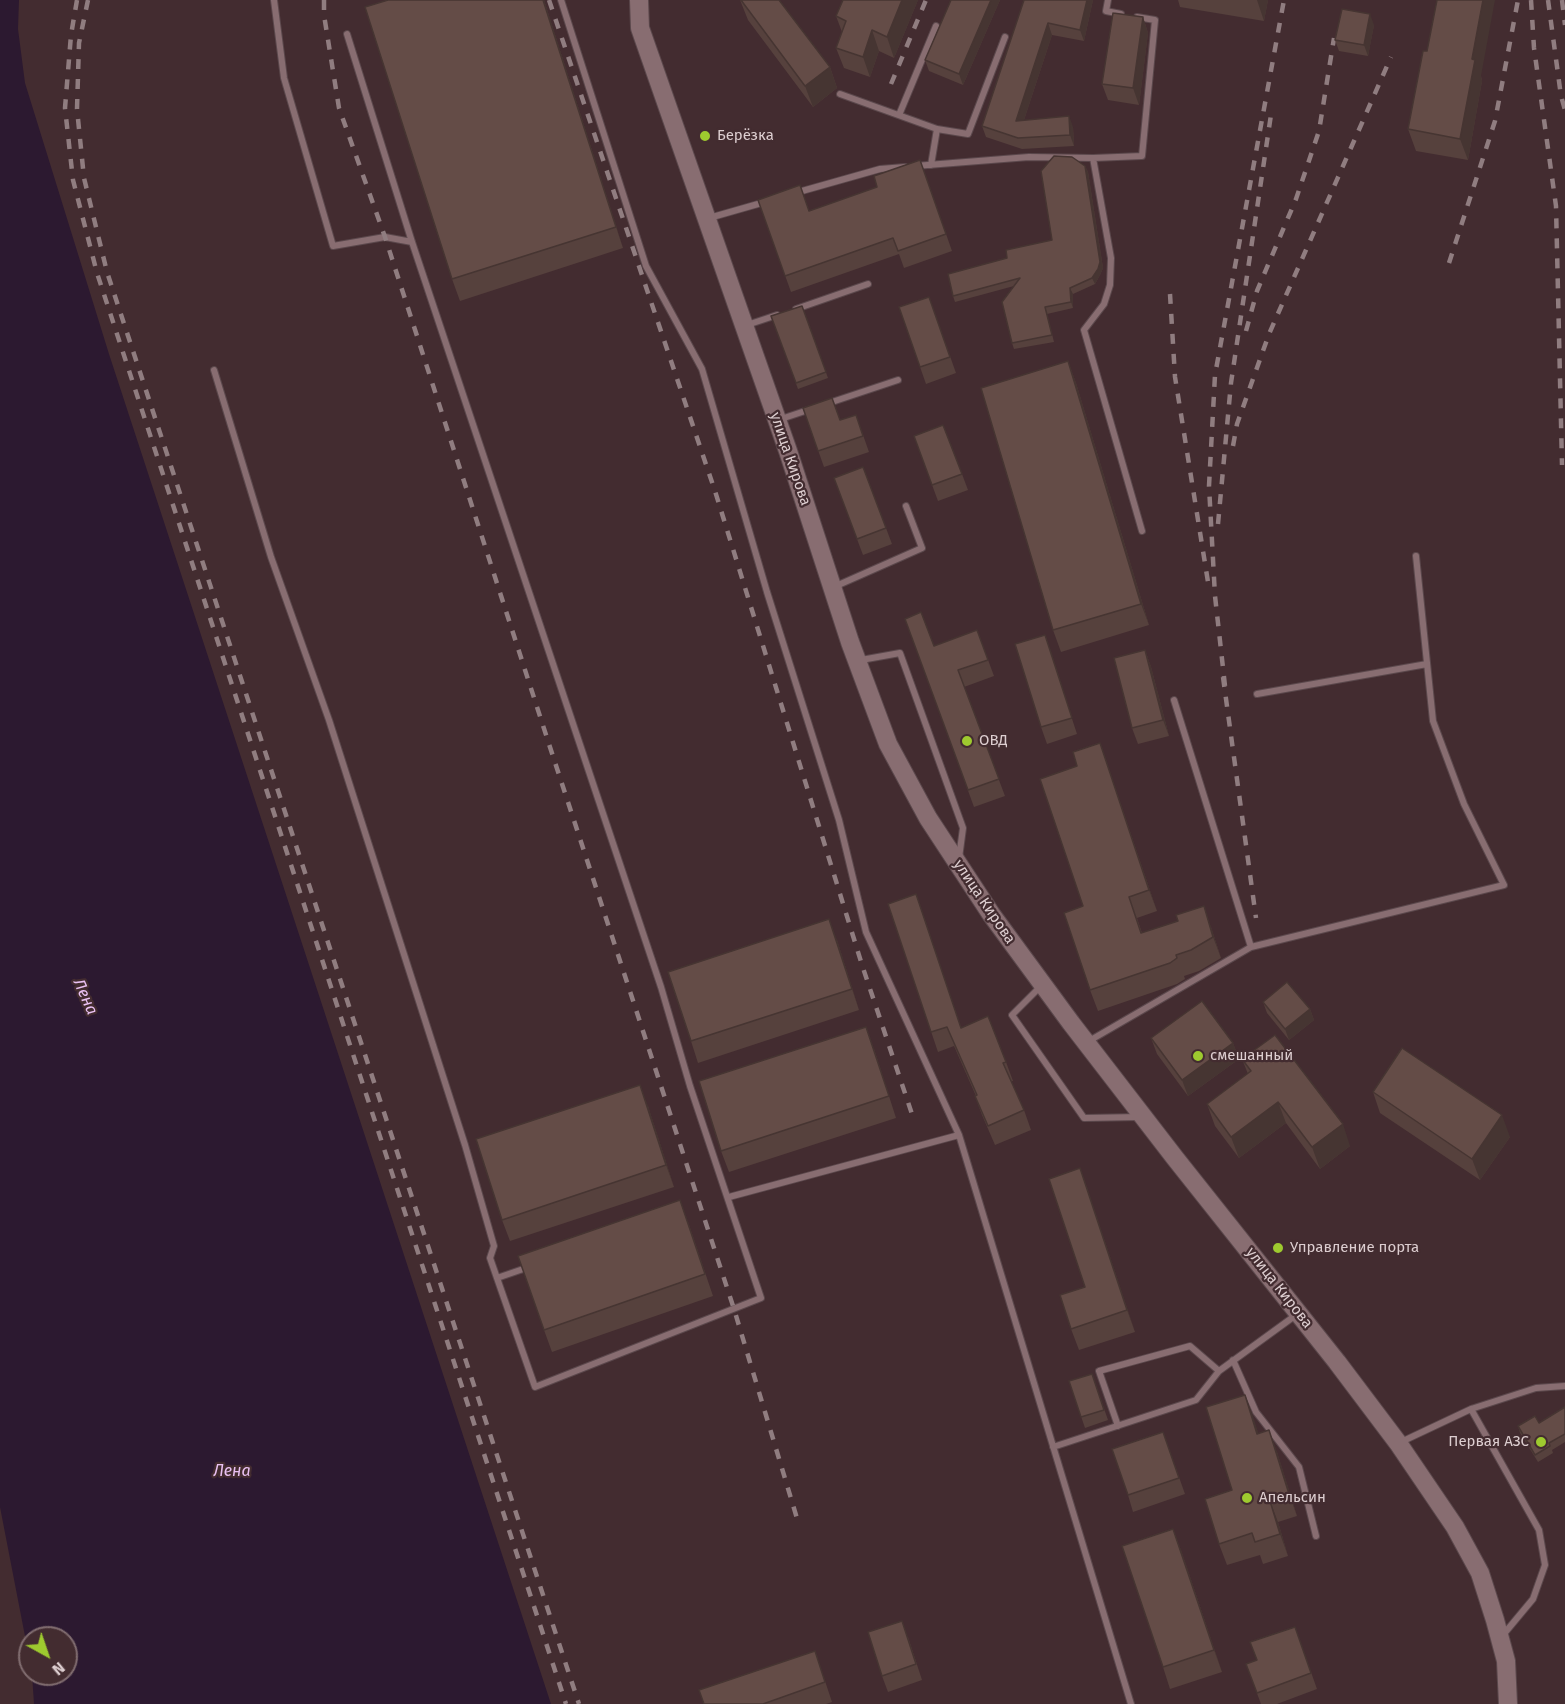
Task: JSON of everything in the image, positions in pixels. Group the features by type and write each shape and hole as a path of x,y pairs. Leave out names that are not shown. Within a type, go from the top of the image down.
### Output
{"main road":[{"name":"улица Кирова","path":"639,0 640,28 777,420 857,661 888,744 928,818 991,914 1143,1117 1299,1313 1398,1443 1455,1527 1480,1574 1500,1638 1506,1661 1508,1704"}],"lane":[{"path":"274,0 284,78 333,246 385,237 412,242"},
{"path":"561,0 646,266 702,369 766,592 838,820 866,932 959,1135 1131,1704"},
{"path":"793,194 880,169 1029,157 1142,156 1155,20 1106,11 1108,0"},
{"path":"899,115 936,26"},
{"path":"214,370 271,557 329,720 465,1145 494,1246 490,1258 535,1387 761,1298 690,1086 661,987 412,242 347,34"},
{"path":"840,94 937,129 968,134 1005,37"},
{"path":"930,165 937,129"},
{"path":"1093,158 1112,258 1110,285 1104,304 1084,330 1142,531"},
{"path":"706,219 771,200"},
{"path":"744,326 868,284"},
{"path":"777,420 898,380"},
{"path":"832,588 922,548 906,506"},
{"path":"1086,1042 1251,946 1504,885 1464,804 1433,721 1416,556"},
{"path":"857,661 900,653 963,828 958,865"},
{"path":"1257,694 1427,664"},
{"path":"1174,700 1251,946"},
{"path":"661,987 672,983"},
{"path":"1043,985 1012,1015 1084,1118 1143,1117"},
{"path":"690,1086 701,1083"},
{"path":"729,1197 959,1135"},
{"path":"497,1278 542,1263"},
{"path":"1053,1447 1196,1400 1219,1371 1299,1313"},
{"path":"1118,1426 1099,1371 1190,1346 1219,1371"},
{"path":"1233,1360 1256,1412 1299,1467 1316,1536"},
{"path":"1398,1443 1471,1409 1536,1388 1565,1386"},
{"path":"1471,1409 1539,1530 1545,1565 1533,1599 1500,1638"}],"water":[{"name":"Лена","path":"0,0 19,0 18,29 25,83 109,354 551,1704 34,1704 33,1686 78,1686 78,1626 23,1626 0,1507"}],"building":[{"path":"388,0 543,0 616,227 452,279 365,7"},
{"path":"741,0 779,0 830,67 805,86"},
{"path":"843,0 902,0 887,37 872,30 863,57 836,48 846,21 836,16"},
{"path":"951,0 991,0 959,74 925,60"},
{"path":"1024,0 1087,0 1080,30 1048,23 1016,121 1069,116 1070,135 1018,138 982,126"},
{"path":"1437,0 1483,0 1472,59 1475,60 1460,139 1408,129 1423,51 1427,51"},
{"path":"1342,9 1370,14 1364,45 1335,40"},
{"path":"1113,13 1143,17 1133,88 1102,84"},
{"path":"1054,156 1072,157 1085,166 1100,262 1092,278 1070,288 1071,302 1045,307 1052,335 1012,343 1002,302 1020,278 953,296 948,274 1007,258 1006,250 1052,240 1041,171"},
{"path":"920,160 946,234 898,251 893,238 785,276 758,200 800,185 809,211 877,187 874,176"},
{"path":"929,297 950,357 920,367 899,307"},
{"path":"802,306 826,372 796,383 771,316"},
{"path":"1068,361 1141,604 1053,630 981,388"},
{"path":"832,398 840,420 856,415 863,436 818,451 803,408"},
{"path":"943,425 962,474 932,485 914,436"},
{"path":"863,467 886,528 857,539 834,478"},
{"name":"ОВД","path":"921,612 934,646 977,630 988,660 958,670 999,779 968,790 905,619"},
{"path":"1045,635 1072,718 1041,727 1015,644"},
{"path":"1145,650 1163,720 1132,728 1114,658"},
{"path":"1100,743 1149,890 1129,897 1141,933 1178,921 1176,915 1204,906 1213,937 1191,950 1176,955 1177,958 1170,963 1090,990 1064,913 1083,906 1040,779 1077,766 1073,752"},
{"path":"916,894 961,1028 988,1016 1006,1062 1003,1063 1024,1110 988,1126 947,1027 931,1032 888,904"},
{"path":"829,919 852,989 691,1041 668,972"},
{"path":"1287,982 1310,1009 1285,1029 1263,1002"},
{"name":"смешанный","path":"1202,1001 1233,1043 1182,1080 1151,1038"},
{"path":"866,1027 889,1096 721,1151 699,1081"},
{"path":"1275,1035 1343,1124 1312,1147 1278,1102 1231,1137 1207,1104 1251,1071 1242,1059"},
{"path":"1402,1048 1502,1115 1472,1159 1373,1092"},
{"path":"640,1085 666,1165 502,1220 476,1139"},
{"path":"1080,1168 1127,1310 1071,1329 1060,1295 1085,1287 1049,1179"},
{"path":"680,1200 705,1274 544,1330 518,1256"},
{"path":"1092,1374 1104,1410 1081,1417 1069,1381"},
{"path":"1245,1395 1257,1434 1269,1430 1289,1494 1270,1501 1280,1534 1255,1542 1252,1533 1219,1544 1205,1499 1232,1490 1206,1407"},
{"name":"Первая АЗС","path":"1565,1407 1565,1434 1549,1443 1550,1446 1535,1455 1518,1426 1535,1416 1539,1423"},
{"path":"1163,1432 1179,1478 1128,1495 1112,1449"},
{"path":"1173,1529 1214,1650 1163,1667 1122,1546"},
{"path":"902,1621 916,1664 882,1676 868,1632"},
{"path":"1295,1627 1311,1673 1257,1693 1246,1664 1257,1660 1250,1642"},
{"path":"815,1651 825,1682 763,1704 704,1704 699,1690"}],"railway":[{"path":"77,0 71,35 65,108 73,180 97,273 566,1704"},
{"path":"88,0 79,43 77,109 84,178 107,272 579,1704"},
{"path":"324,0 324,15 339,108 385,237 734,1309 799,1525"},
{"path":"549,0 715,491 863,968 913,1117"},
{"path":"891,84 926,0"},
{"path":"1225,686 1215,596 1209,486 1215,375 1284,0"},
{"path":"1449,263 1495,121 1518,0"},
{"path":"1531,0 1534,48 1556,206 1562,465"},
{"path":"1548,0 1561,96 1565,110"},
{"path":"1562,0 1565,25"},
{"path":"1246,331 1257,291 1296,199 1319,131 1334,38"},
{"path":"1233,446 1237,424 1269,334 1391,57"},
{"path":"1218,524 1231,383 1272,108"},
{"path":"1170,294 1175,377 1208,582"},
{"path":"1223,677 1256,918"}],"place":[{"name":"Берёзка","path":"705,136"},
{"name":"ОВД","path":"967,741"},
{"name":"смешанный","path":"1198,1056"},
{"name":"Управление порта","path":"1278,1248"},
{"name":"Первая АЗС","path":"1541,1442"},
{"name":"Апельсин","path":"1247,1498"}]}
